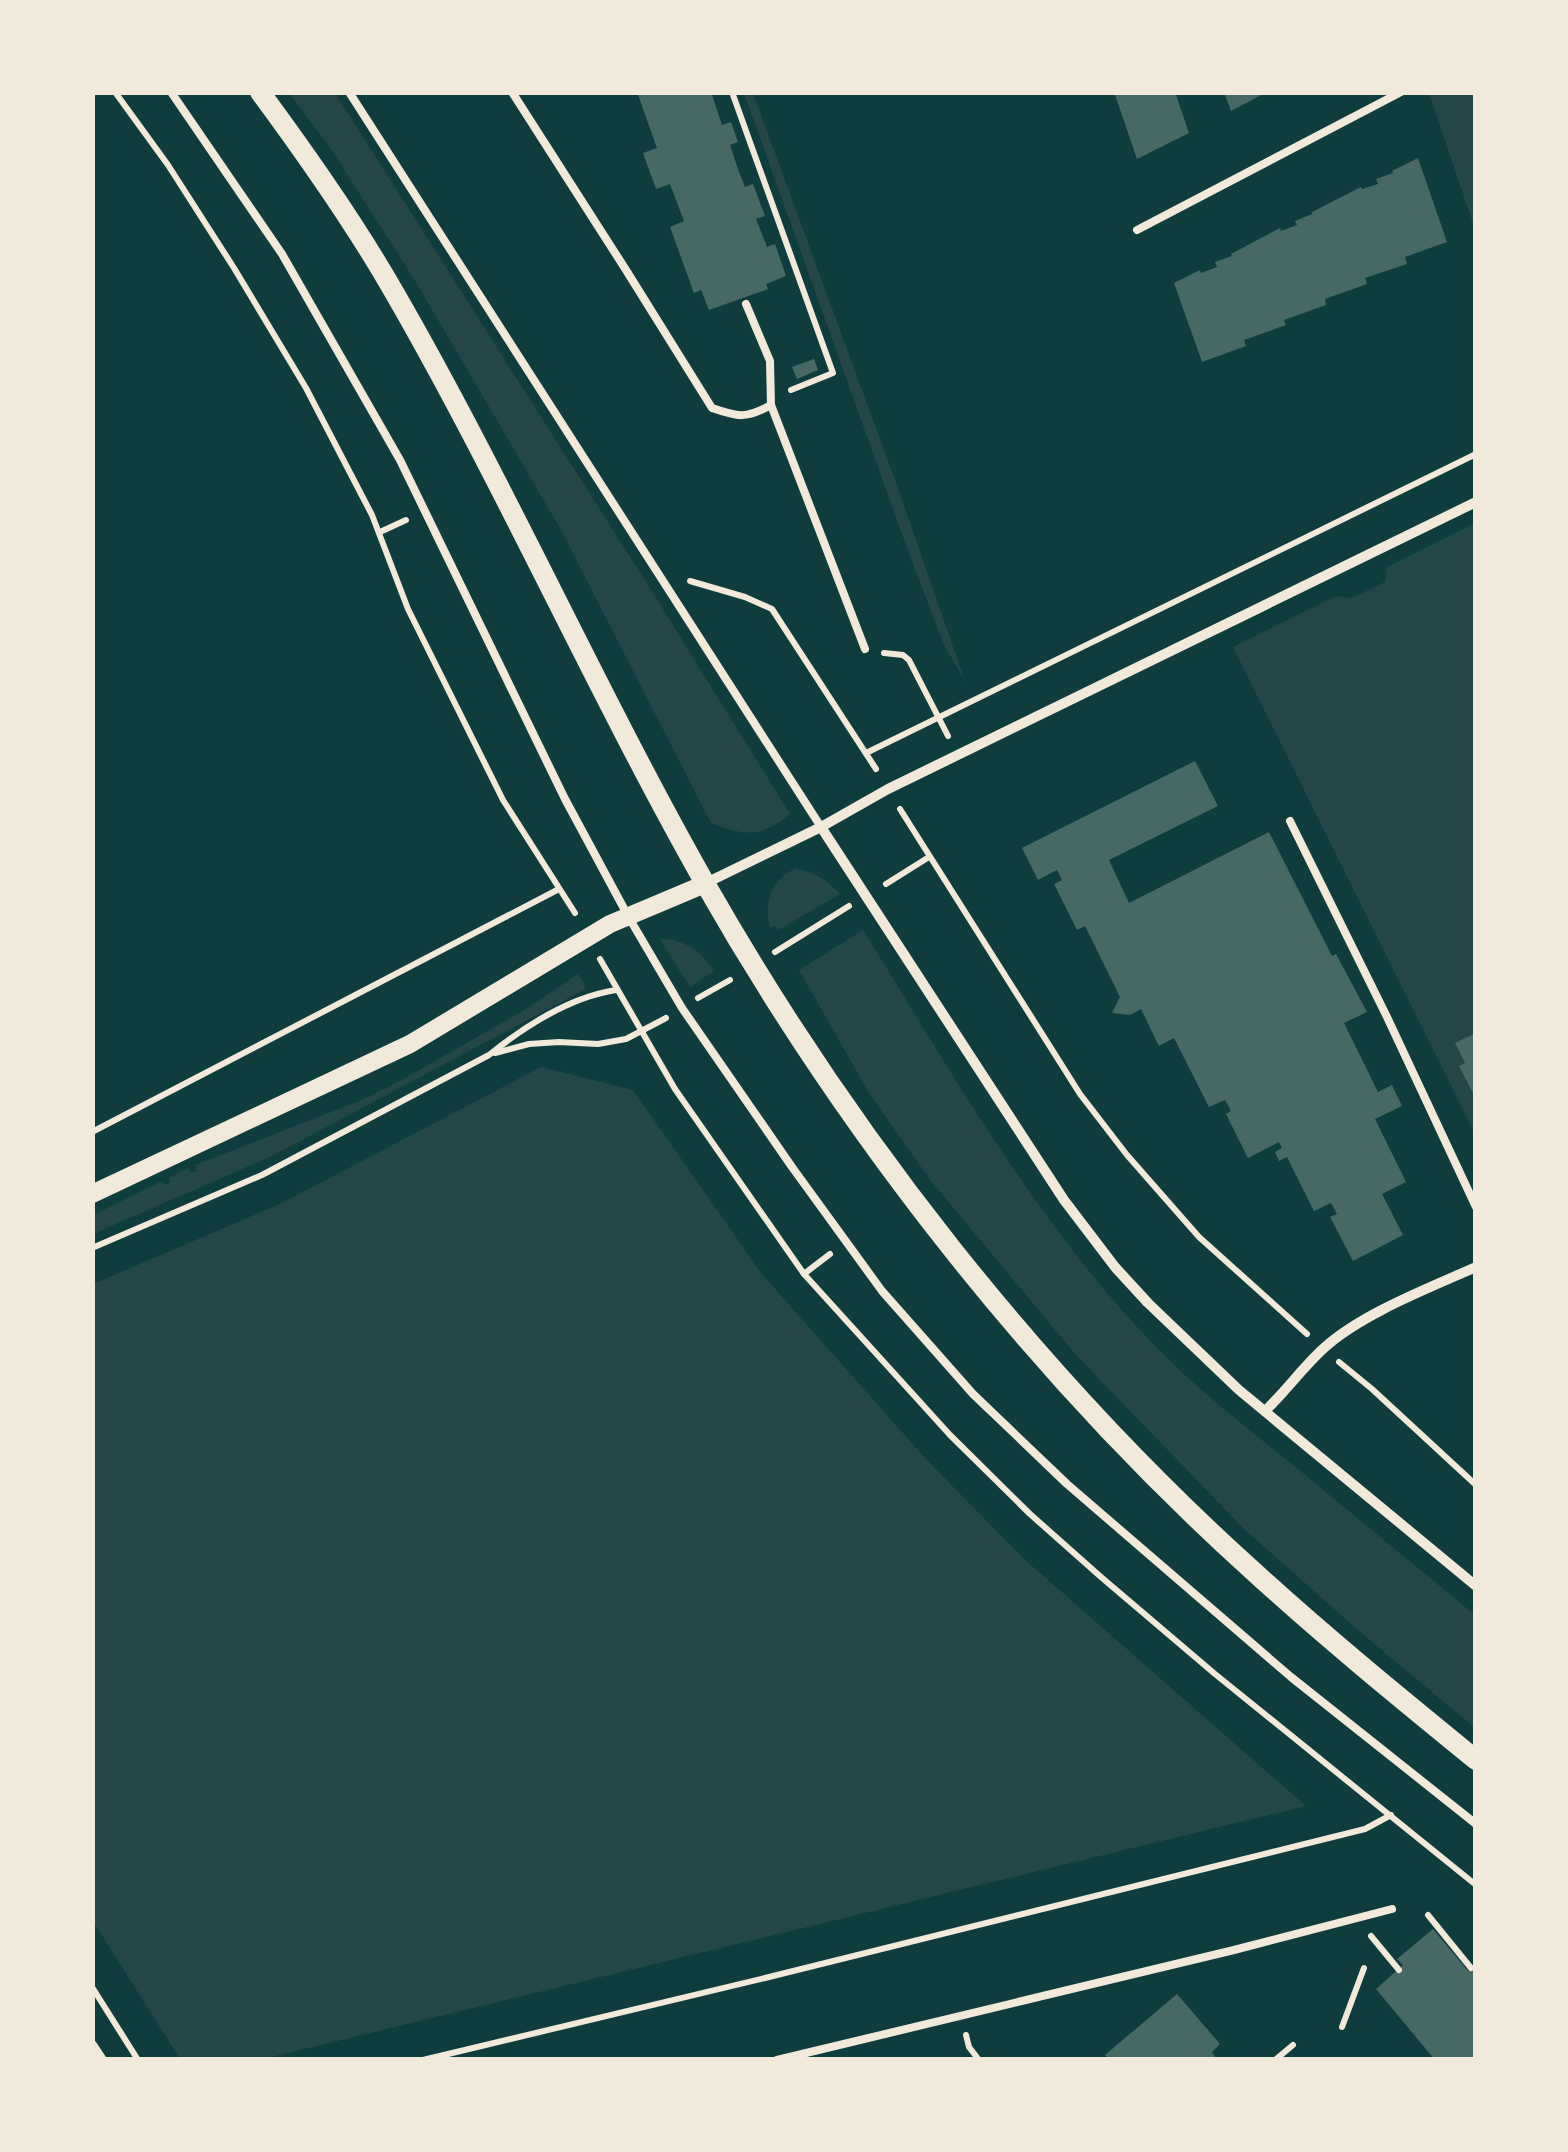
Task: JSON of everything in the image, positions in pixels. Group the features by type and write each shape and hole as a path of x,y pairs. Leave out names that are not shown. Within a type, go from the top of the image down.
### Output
{"main road":[{"path":"260,92 315,166 393,289 705,884 823,1076 944,1239 1105,1426 1252,1570 1476,1760"}],"street":[{"path":"92,1194 410,1044 575,943 628,916 705,884 1476,502"},
{"path":"821,827 1054,1186 1148,1303 1266,1412 1476,1586"},
{"path":"1266,1412 1323,1349 1352,1328 1476,1268"},
{"path":"92,2045 102,2060"}],"lane":[{"path":"171,92 282,254 400,460 565,798 682,1008 882,1291 973,1394 1067,1484 1276,1664 1476,1824"},
{"path":"348,92 821,827"},
{"path":"512,92 712,408 734,416 753,416 770,405"},
{"path":"1137,230 1401,92"},
{"path":"746,304 770,361 770,405 865,650"},
{"path":"1290,821 1476,1208"},
{"path":"777,2060 1392,1910"}],"path":[{"path":"115,92 168,165 306,388 372,515 408,609 502,800 574,913"},
{"path":"732,92 833,373 789,391 770,405"},
{"path":"866,753 1476,454"},
{"path":"681,579 772,609 881,777"},
{"path":"865,650 902,655 909,660 957,756"},
{"path":"896,801 1080,1094 1127,1154 1200,1237 1476,1484"},
{"path":"882,886 929,857"},
{"path":"92,1132 559,889"},
{"path":"778,950 854,904"},
{"path":"92,1248 262,1175 489,1055 516,1033 578,1000 616,990"},
{"path":"489,1055 529,1044 598,1044 641,1033"},
{"path":"424,2060 1365,1829 1390,1815"},
{"path":"1366,1916 1368,1932 1399,1970"},
{"path":"1428,1916 1471,1968"},
{"path":"1342,2026 1364,1968"},
{"path":"92,1987 138,2060"},
{"path":"966,2038 979,2060"},
{"path":"1275,2060 1293,2045"}],"shaded area":[{"path":"289,93 335,93 790,814 780,822 752,832 711,823 561,530 414,279 331,149"},
{"path":"744,93 753,93 965,681 943,643 903,537"},
{"path":"1429,93 1475,93 1475,229"},
{"path":"1475,523 1475,1134 1233,647 1336,596 1352,598 1385,582 1387,567"},
{"path":"796,868 820,877 840,894 778,930 775,926 770,928 771,893 780,879"},
{"path":"863,930 998,1146 1112,1299 1207,1394 1475,1615 1475,1728 1245,1530 1076,1355 931,1181 869,1093 799,970"},
{"path":"659,938 691,947 714,971 690,987"},
{"path":"578,974 584,990 270,1157 93,1234 93,1215 162,1181 165,1185 170,1183 169,1178 188,1168 191,1173 197,1171 195,1165 362,1100 526,1009"},
{"path":"541,1067 633,1090 761,1273 925,1458 1023,1558 1306,1806 263,2059 180,2059 93,1921 93,1284 282,1203"}],"building":[{"path":"637,92 711,92 722,125 731,122 738,142 730,145 739,172 745,187 753,184 765,216 756,219 767,247 775,244 786,276 766,284 768,289 709,310 701,290 694,293 670,227 684,221 670,184 656,189 643,153 657,148"},
{"path":"1114,92 1175,92 1189,133 1137,159"},
{"path":"1224,92 1267,92 1231,111"},
{"path":"1418,158 1447,242 1405,257 1407,264 1365,278 1367,284 1325,299 1326,305 1244,340 1246,346 1202,362 1174,283 1200,270 1201,273 1217,267 1215,262 1280,228 1281,231 1297,225 1295,221 1361,187 1378,184 1376,179"},
{"path":"814,359 818,370 797,379 792,367"},
{"path":"1195,761 1218,806 1109,860 1129,903 1269,832 1332,956 1336,954 1367,1012 1344,1023 1378,1092 1392,1085 1402,1106 1375,1119 1406,1182 1382,1194 1403,1235 1353,1261 1330,1217 1337,1214 1331,1203 1314,1211 1287,1157 1279,1161 1275,1152 1282,1148 1279,1142 1248,1158 1226,1114 1231,1111 1225,1100 1209,1107 1174,1038 1159,1046 1141,1009 1130,1015 1112,1013 1120,997 1085,926 1077,930 1054,884 1062,880 1057,870 1038,880 1022,848"},
{"path":"1476,1033 1476,1099 1459,1066 1465,1063 1455,1043"},
{"path":"1433,1929 1468,1971 1476,1964 1476,2060 1435,2060 1376,1989 1403,1965 1397,1959"},
{"path":"1177,1994 1220,2044 1212,2052 1217,2060 1109,2060 1105,2055"}]}
